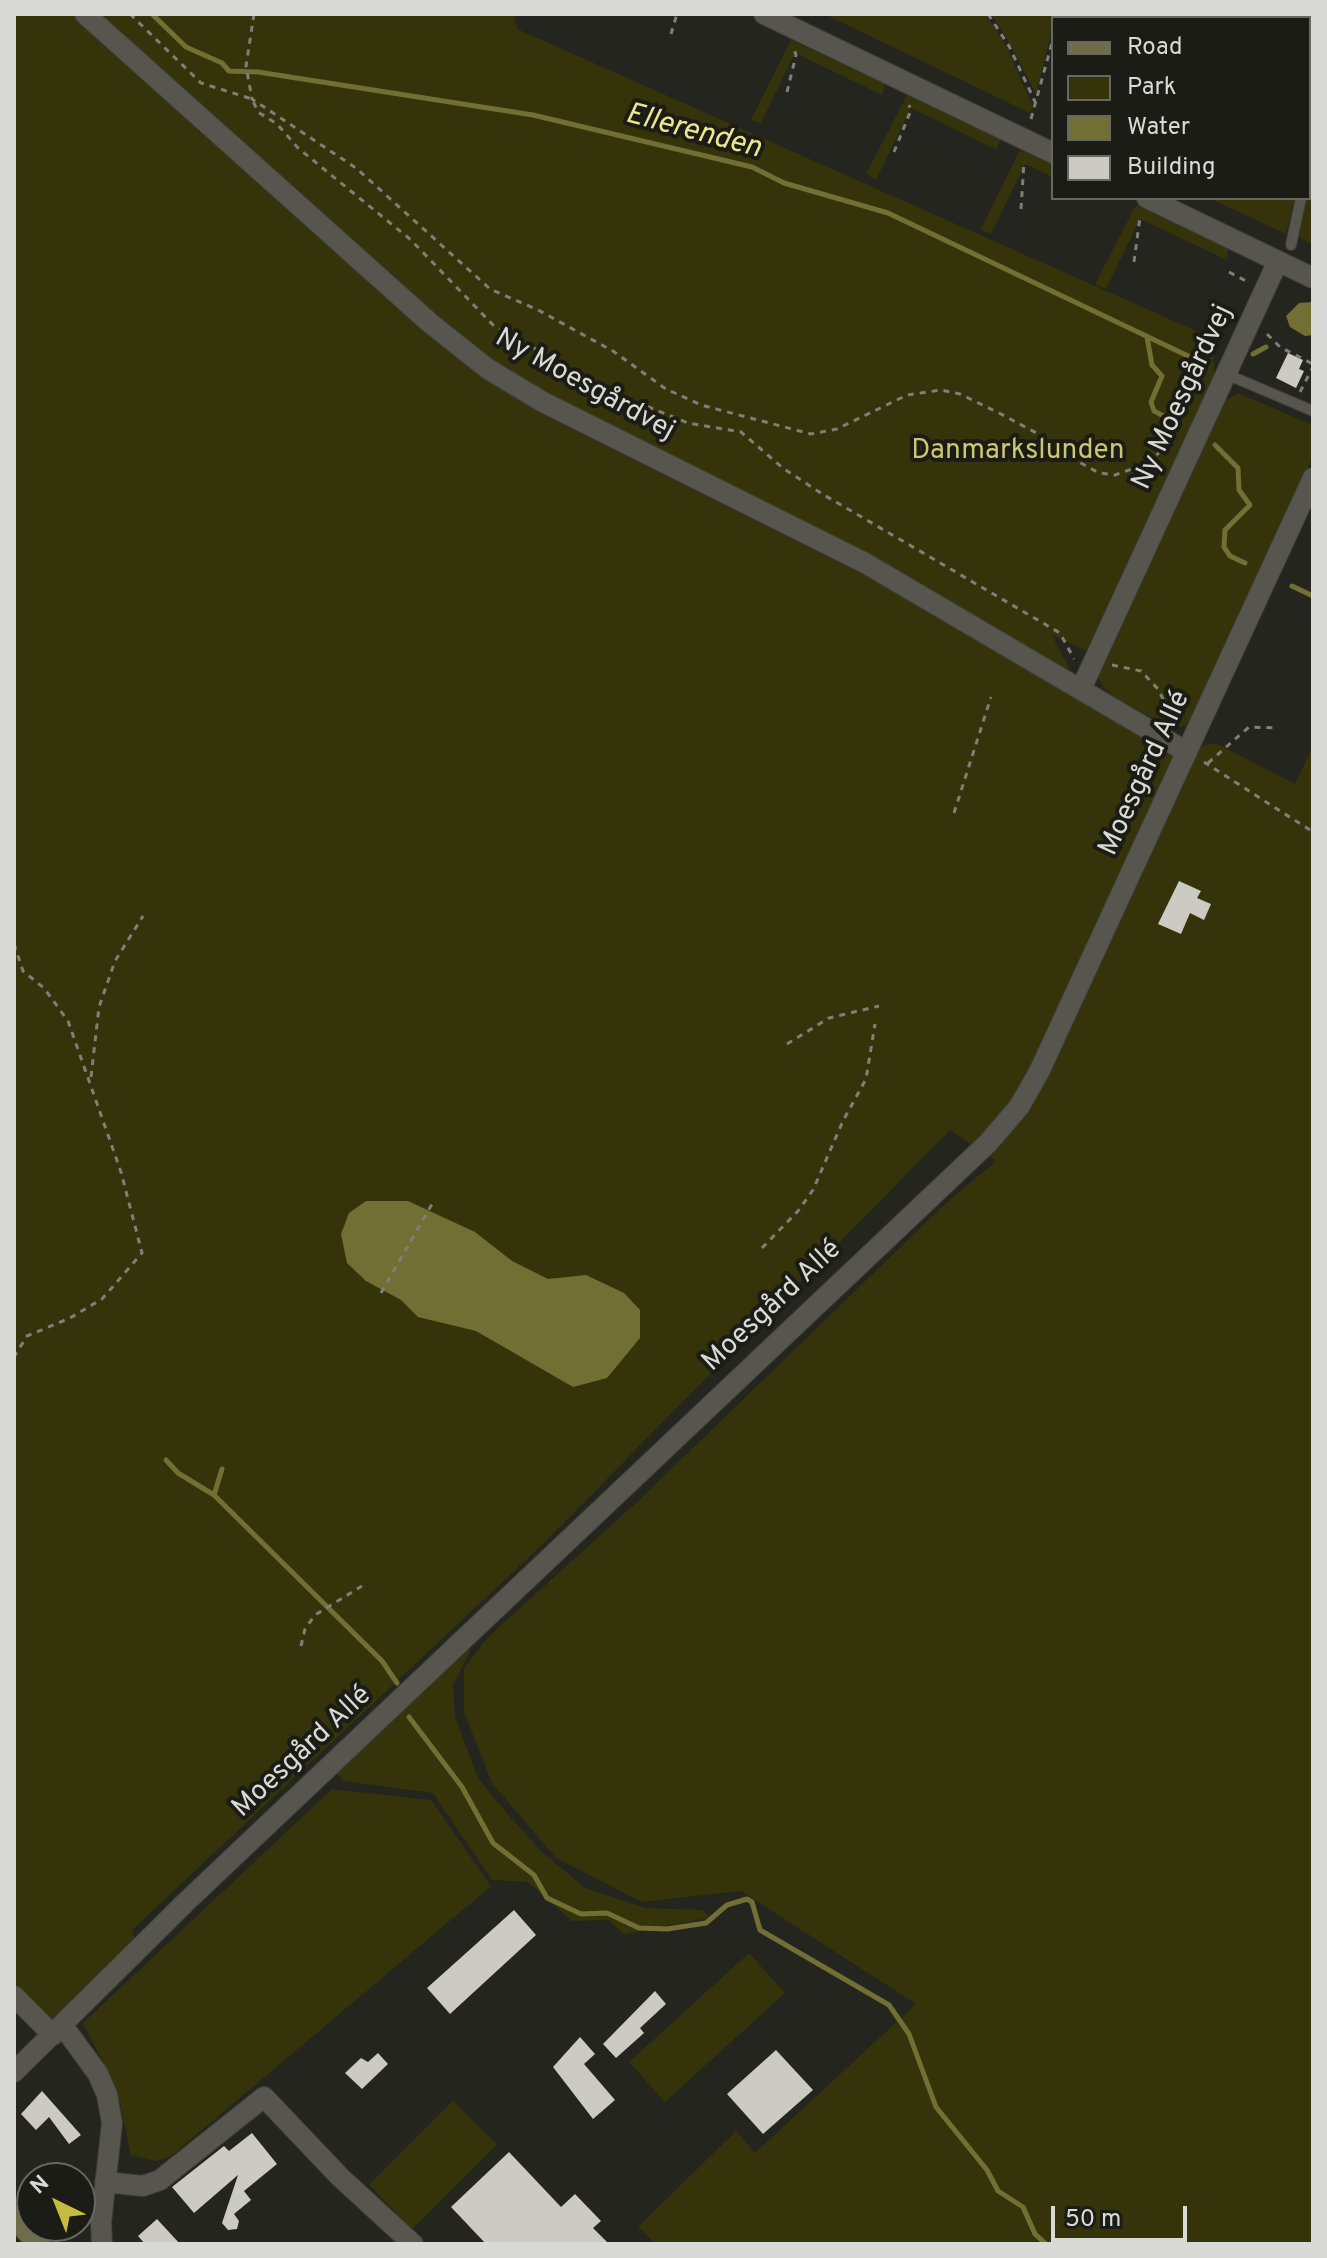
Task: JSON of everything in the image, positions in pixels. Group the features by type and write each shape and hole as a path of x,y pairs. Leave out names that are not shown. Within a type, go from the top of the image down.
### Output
{"main road":[{"path":"14,2217 39,2244"}],"street":[{"name":"Ny Moesgårdvej","path":"85,14 430,323 488,369 543,402 865,563 1085,679 1187,752"},
{"path":"764,14 1051,152"},
{"path":"1152,200 1285,253 1313,278"},
{"name":"Ny Moesgårdvej","path":"1085,679 1257,306 1285,253"},
{"name":"Moesgård Allé","path":"14,2072 188,1900 988,1143 1019,1107 1039,1072 1313,478"},
{"path":"14,1996 58,2031 98,2074 107,2095 112,2123 102,2244"},
{"path":"105,2182 143,2186 160,2180 264,2097 340,2177 413,2244"}],"lane":[{"path":"1285,253 1300,200"},
{"path":"1226,374 1313,411"}],"path":[{"path":"130,14 201,83 252,99 356,168 490,289 538,310 613,351 655,382 701,405 811,434 837,429 907,395 941,390 986,406 1046,438 1099,473 1115,475 1148,463 1180,432"},
{"path":"254,14 246,66 247,89 258,112 277,124 298,148 411,240 494,326 619,395 688,423 741,432 784,469 824,495 957,572 1029,618 1060,633 1085,679 1118,665 1141,671 1158,689 1167,707 1198,726"},
{"path":"671,34 677,14"},
{"path":"988,14 1009,46 1037,106"},
{"path":"1031,120 1051,47"},
{"path":"787,92 796,55"},
{"path":"894,152 911,110"},
{"path":"1021,209 1026,165"},
{"path":"1134,262 1141,220"},
{"path":"1257,306 1270,339 1313,366 1294,403"},
{"path":"954,813 991,697"},
{"path":"1207,764 1249,727 1278,728"},
{"path":"1187,752 1313,832"},
{"path":"91,1081 99,1007 115,961 143,916"},
{"path":"14,944 23,971 44,988 68,1021 121,1172 142,1253 102,1299 70,1318 27,1336 14,1357"},
{"path":"787,1044 829,1018 879,1006"},
{"path":"762,1248 798,1211 813,1190 843,1121 866,1079 875,1024"},
{"path":"381,1293 432,1204"},
{"path":"301,1646 305,1629 321,1610 362,1586"}],"green space":[{"name":"Danmarkslunden","path":"14,14 514,14 517,29 1212,338 1215,379 1086,651 1051,634 1069,667 1063,687 1166,754 1216,743 1295,784 1313,746 1313,2244 656,2244 638,2227 736,2131 755,2153 916,2004 741,1891 642,1902 556,1858 492,1783 464,1712 464,1669 487,1638 637,1502 945,1204 996,1161 950,1130 544,1543 132,1930 136,1944 53,2018 44,2015 14,1986"},
{"path":"824,14 985,14 1006,45 1033,107 1030,113"},
{"path":"991,14 1056,14 1051,16 1051,34 1036,94"},
{"path":"1226,14 1228,16 1062,16"},
{"path":"1239,14 1313,14 1313,246 1299,236 1306,200 1311,200 1311,16"},
{"path":"791,40 885,84 882,95 795,53 761,123 751,120"},
{"path":"907,95 1000,139 997,150 911,108 876,180 866,174"},
{"path":"1020,150 1051,164 1051,176 1025,164 991,234 981,229"},
{"path":"1213,200 1294,200 1286,234"},
{"path":"1136,205 1228,249 1227,260 1140,219 1106,289 1095,284"},
{"path":"1238,393 1313,425 1313,456 1192,717 1186,725 1175,729 1120,701 1104,688 1098,677 1223,402"},
{"path":"467,1648 470,1651 453,1685 455,1717 478,1778 505,1811 541,1851 585,1888 646,1908 703,1910 709,1918 624,1934 608,1920 572,1921 528,1882 492,1880 433,1793 344,1781 336,1773"},
{"path":"332,1789 431,1800 491,1886 171,2156 157,2161 131,2155 117,2090 83,2023"},
{"path":"749,1953 785,1993 665,2102 629,2062"},
{"path":"453,2101 497,2144 412,2229 369,2185"}],"water":[{"path":"1313,302 1313,335 1305,336 1290,327 1286,316 1299,303"},
{"path":"366,1201 408,1201 475,1232 512,1261 548,1279 586,1275 624,1293 640,1310 640,1338 607,1378 573,1387 476,1331 418,1317 401,1300 366,1281 347,1263 341,1234 349,1213"}],"building":[{"path":"1288,353 1303,360 1299,369 1304,371 1296,388 1276,378"},
{"path":"1179,881 1201,891 1197,898 1211,904 1204,920 1190,913 1181,934 1158,924"},
{"path":"514,1910 536,1935 450,2014 427,1988"},
{"path":"655,1991 666,2004 640,2028 644,2033 616,2058 603,2044"},
{"path":"580,2037 595,2054 584,2064 615,2100 593,2119 553,2067"},
{"path":"776,2050 813,2090 763,2134 727,2094"},
{"path":"378,2053 388,2064 362,2089 345,2073 361,2058 368,2062"},
{"path":"42,2091 81,2135 69,2144 49,2117 36,2130 21,2114"},
{"path":"252,2133 277,2164 244,2191 251,2200 234,2214 239,2221 237,2229 228,2230 222,2223 238,2175 194,2213 172,2187 224,2146 229,2151"},
{"path":"509,2152 561,2207 575,2194 601,2221 593,2228 609,2244 486,2244 451,2207"},
{"path":"157,2219 180,2244 145,2244 138,2236"}],"waterway":[{"name":"Ellerenden","path":"152,14 186,47 222,63 229,71 258,72 533,115 752,167 784,183 888,213 1207,365"},
{"path":"1147,337 1152,365 1162,376 1151,402 1154,411 1177,423"},
{"name":"Ellerenden","path":"1253,354 1266,347"},
{"path":"1215,445 1238,468 1239,490 1250,505 1225,530 1224,547 1230,556 1245,563"},
{"path":"1292,586 1313,596"},
{"path":"166,1460 178,1473 214,1495 382,1661 397,1683"},
{"path":"214,1495 222,1469"},
{"path":"409,1717 462,1787 493,1843 534,1875 547,1898 581,1914 607,1913 639,1928 667,1929 706,1923 727,1905 747,1899 752,1902 760,1930 889,2005 909,2034 936,2107 987,2170 998,2191 1023,2207 1035,2234 1046,2244"}]}
